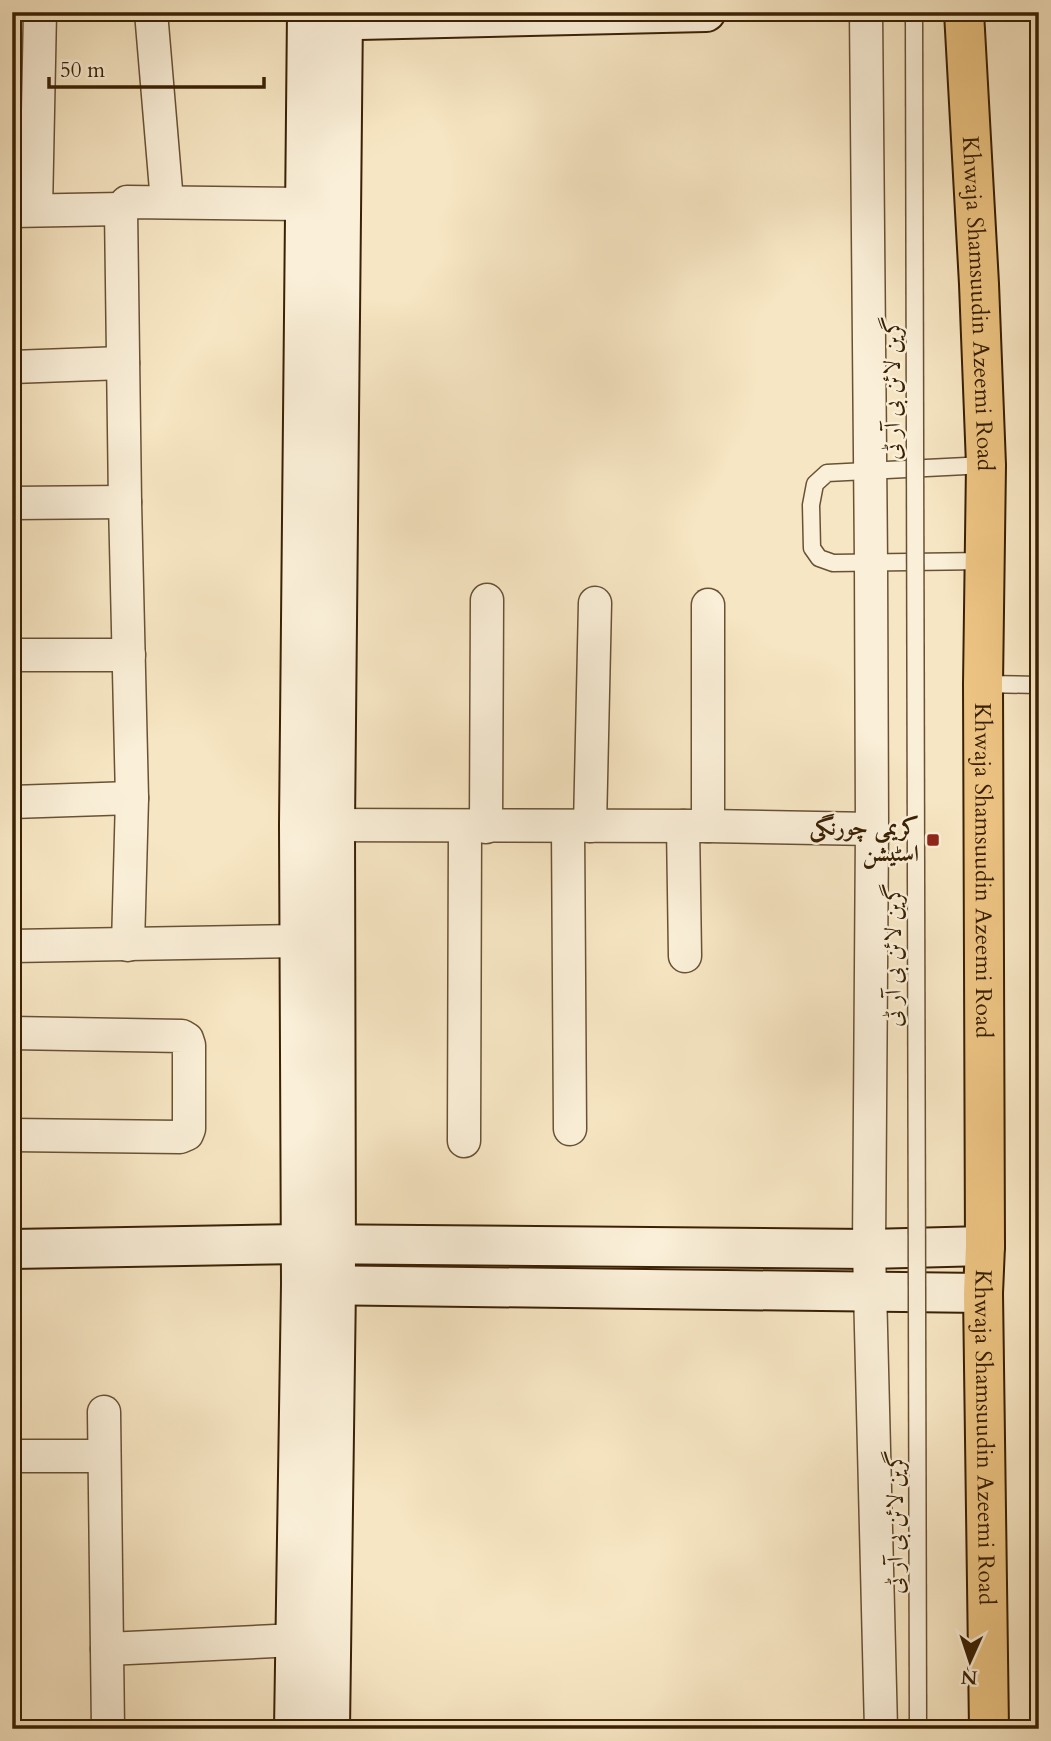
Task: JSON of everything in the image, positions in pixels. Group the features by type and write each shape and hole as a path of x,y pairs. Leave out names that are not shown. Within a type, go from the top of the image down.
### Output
{"main road":[{"name":"Khwaja Shamsuudin Azeemi Road","path":"964,12 986,466 983,684 983,1293 989,1729"}],"street":[{"path":"40,12 25,74 24,210 121,209"},
{"path":"151,12 167,202"},
{"path":"318,16 706,12"},
{"path":"866,12 872,562 869,1249 881,1729"},
{"path":"318,16 304,204 317,825 300,941 318,1244"},
{"path":"318,16 318,1285 330,1729"},
{"path":"128,945 132,798 121,209 127,202 304,204"},
{"path":"12,367 123,363"},
{"path":"12,503 125,502"},
{"path":"464,1141 487,600"},
{"path":"570,1129 579,826 595,603"},
{"path":"685,956 696,826 708,605"},
{"path":"12,655 129,655"},
{"path":"12,802 132,798"},
{"path":"317,825 872,829"},
{"path":"12,946 300,941"},
{"path":"12,1033 182,1036 190,1045 190,1093 189,1129 187,1134 180,1137 12,1135"},
{"path":"12,1249 318,1244 869,1249 985,1246"},
{"path":"318,1285 983,1293"},
{"path":"294,1729 296,1640 318,1285"},
{"path":"104,1412 108,1729"},
{"path":"12,1456 104,1456"},
{"path":"107,1649 296,1640"}],"lane":[{"name":"گرین لائن بی آر ٹی","path":"914,12 918,1729"},
{"path":"985,561 833,563 819,558 812,548 811,505 815,484 827,473 986,466"},
{"path":"983,684 1039,685"}],"place":[{"name":"کریمی چورنگی اسٹیشن","path":"933,840"}]}
